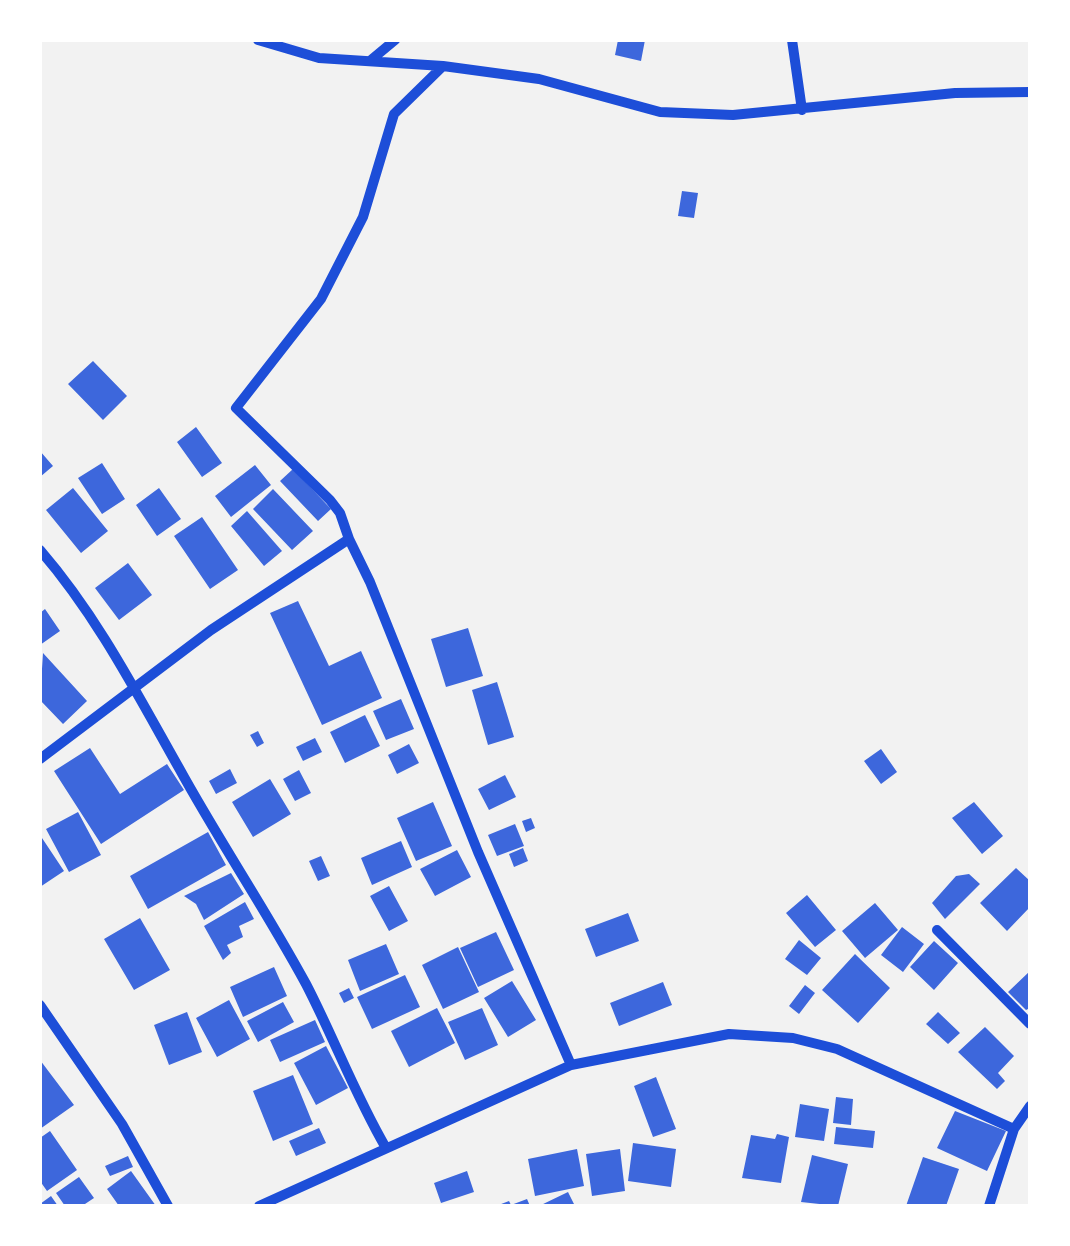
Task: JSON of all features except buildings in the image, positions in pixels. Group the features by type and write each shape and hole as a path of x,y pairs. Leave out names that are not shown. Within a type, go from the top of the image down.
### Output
{"street":[{"path":"258,40 319,58 443,66 539,79 660,112 732,115 954,93 1030,92"},
{"path":"371,60 395,40"},
{"path":"792,40 802,110"},
{"path":"443,66 394,114 362,217 321,298 236,408 340,513 428,732 571,1065"},
{"path":"40,759 210,630 349,539"},
{"path":"40,550 76,592 135,689 306,986 364,1111 386,1148"},
{"path":"937,930 1030,1024"},
{"path":"40,1005 122,1124 168,1206"},
{"path":"259,1206 571,1065 730,1034 794,1038 838,1049 1014,1128"},
{"path":"990,1206 1014,1128 1030,1106"}]}
